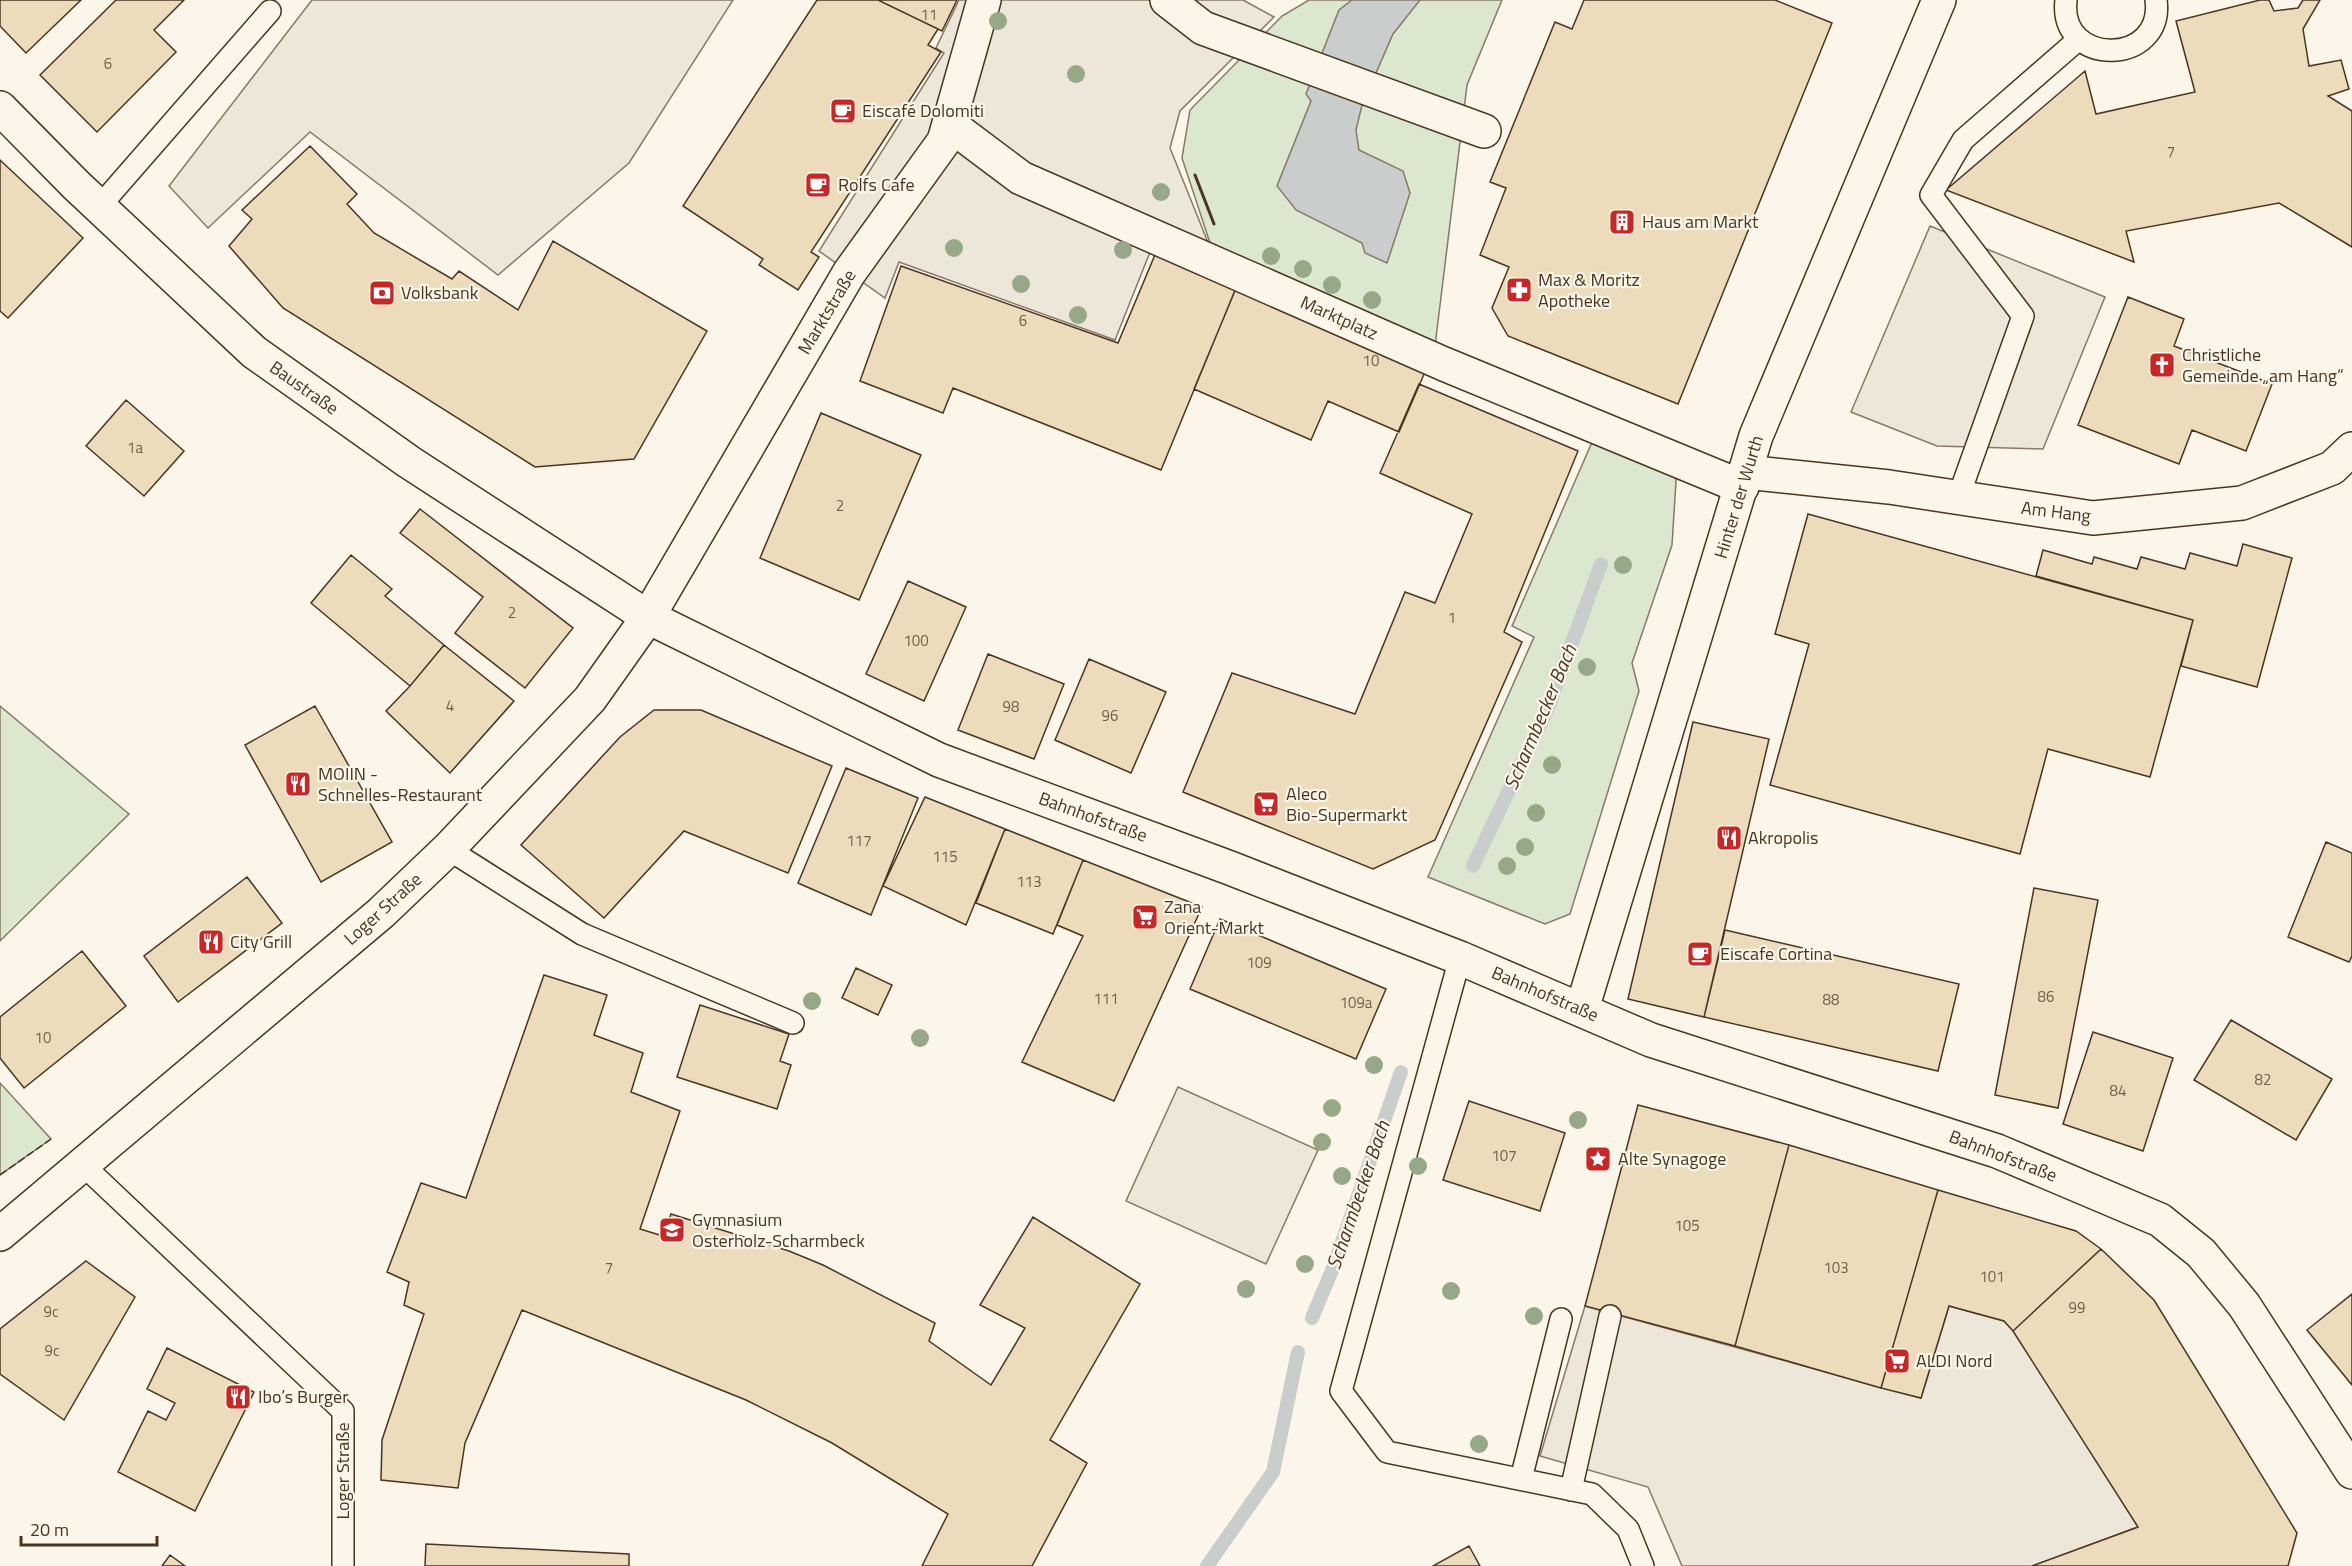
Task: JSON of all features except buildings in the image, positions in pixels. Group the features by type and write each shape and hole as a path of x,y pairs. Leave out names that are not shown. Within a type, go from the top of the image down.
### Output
{"street":[{"name":"Marktstraße","path":"648,617 849,273 944,141 984,0"},
{"path":"1167,0 1203,28 1484,131"},
{"name":"Hinter der Wurth","path":"1582,1009 1756,436 1938,0"},
{"name":"Baustraße","path":"0,108 99,207 254,352 409,462 648,617"},
{"name":"Marktplatz","path":"949,124 1021,178 1444,364 1744,479"},
{"name":"Am Hang","path":"1744,479 1889,488 2093,518 2242,503 2332,468 2352,449"},
{"name":"Loger Straße","path":"0,1234 381,913 448,849 590,699 648,617"},
{"name":"Bahnhofstraße","path":"648,617 939,760 1230,868 1460,958 1651,1040 1997,1151 2160,1220 2201,1253 2244,1305 2352,1472"}],"lane":[{"path":"2066,0 2067,19 2072,30 2079,39 2100,51 2124,50 2145,37 2156,16 2156,0"},
{"path":"99,207 270,11"},
{"path":"1958,498 2023,316 1931,195 1963,140 2079,39"},
{"path":"448,849 582,934 793,1023"},
{"path":"1460,958 1341,1391 1387,1452 1592,1494 1628,1529 1643,1566"},
{"name":"Loger Straße","path":"82,1164 343,1411 343,1566"},
{"path":"1571,1490 1610,1316"},
{"path":"1521,1479 1561,1319"}],"green space":[{"path":"1309,0 1502,0 1467,85 1435,346 1212,249 1182,158 1190,110 1282,16"},
{"path":"1596,433 1677,465 1672,545 1632,663 1639,691 1570,914 1545,924 1428,877 1534,637 1512,626"},
{"path":"0,706 129,814 0,941"},
{"path":"0,1083 51,1139 0,1175"}],"shaded area":[{"path":"312,0 733,0 629,163 498,275 310,132 208,228 169,186"},
{"path":"959,0 1243,0 1274,17 1180,111 1170,148 1211,250 1156,237 1115,340 899,262 885,298 819,251 944,53 936,48"},
{"path":"1352,0 1420,0 1393,34 1362,105 1356,130 1359,150 1403,171 1410,193 1387,263 1365,253 1362,243 1296,210 1277,186 1311,101 1306,94 1339,10"},
{"path":"1930,226 2105,297 2043,449 1937,446 1851,412"},
{"path":"1178,1087 1318,1150 1266,1264 1126,1201"},
{"path":"1585,1306 1921,1398 1949,1306 2004,1321 2018,1336 2138,1527 2032,1566 1682,1566 1648,1487 1540,1456"}],"waterway":[{"name":"Scharmbecker Bach","path":"1473,866 1548,708 1601,564"},
{"name":"Scharmbecker Bach","path":"1312,1318 1333,1268 1401,1072"},
{"name":"Scharmbecker Bach","path":"1207,1566 1273,1472 1298,1352"}],"fence":[{"path":"0,1175 51,1139"}],"wall":[{"path":"1195,175 1214,224"}],"place":[{"name":"Eiscafé Dolomiti","path":"843,111"},
{"name":"Rolfs Cafe","path":"818,185"},
{"name":"Haus am Markt","path":"1622,222"},
{"name":"Max & Moritz Apotheke","path":"1519,290"},
{"name":"Volksbank","path":"382,293"},
{"name":"Christliche Gemeinde „am Hang“","path":"2162,365"},
{"name":"MOIIN - Schnelles-Restaurant","path":"298,784"},
{"name":"Aleco Bio-Supermarkt","path":"1266,804"},
{"name":"Akropolis","path":"1729,838"},
{"name":"Zana Orient-Markt","path":"1145,917"},
{"name":"City Grill","path":"211,942"},
{"name":"Eiscafe Cortina","path":"1700,954"},
{"name":"Alte Synagoge","path":"1598,1159"},
{"name":"Gymnasium Osterholz-Scharmbeck","path":"672,1230"},
{"name":"ALDI Nord","path":"1897,1361"},
{"name":"Ibo’s Burger","path":"238,1397"}]}
